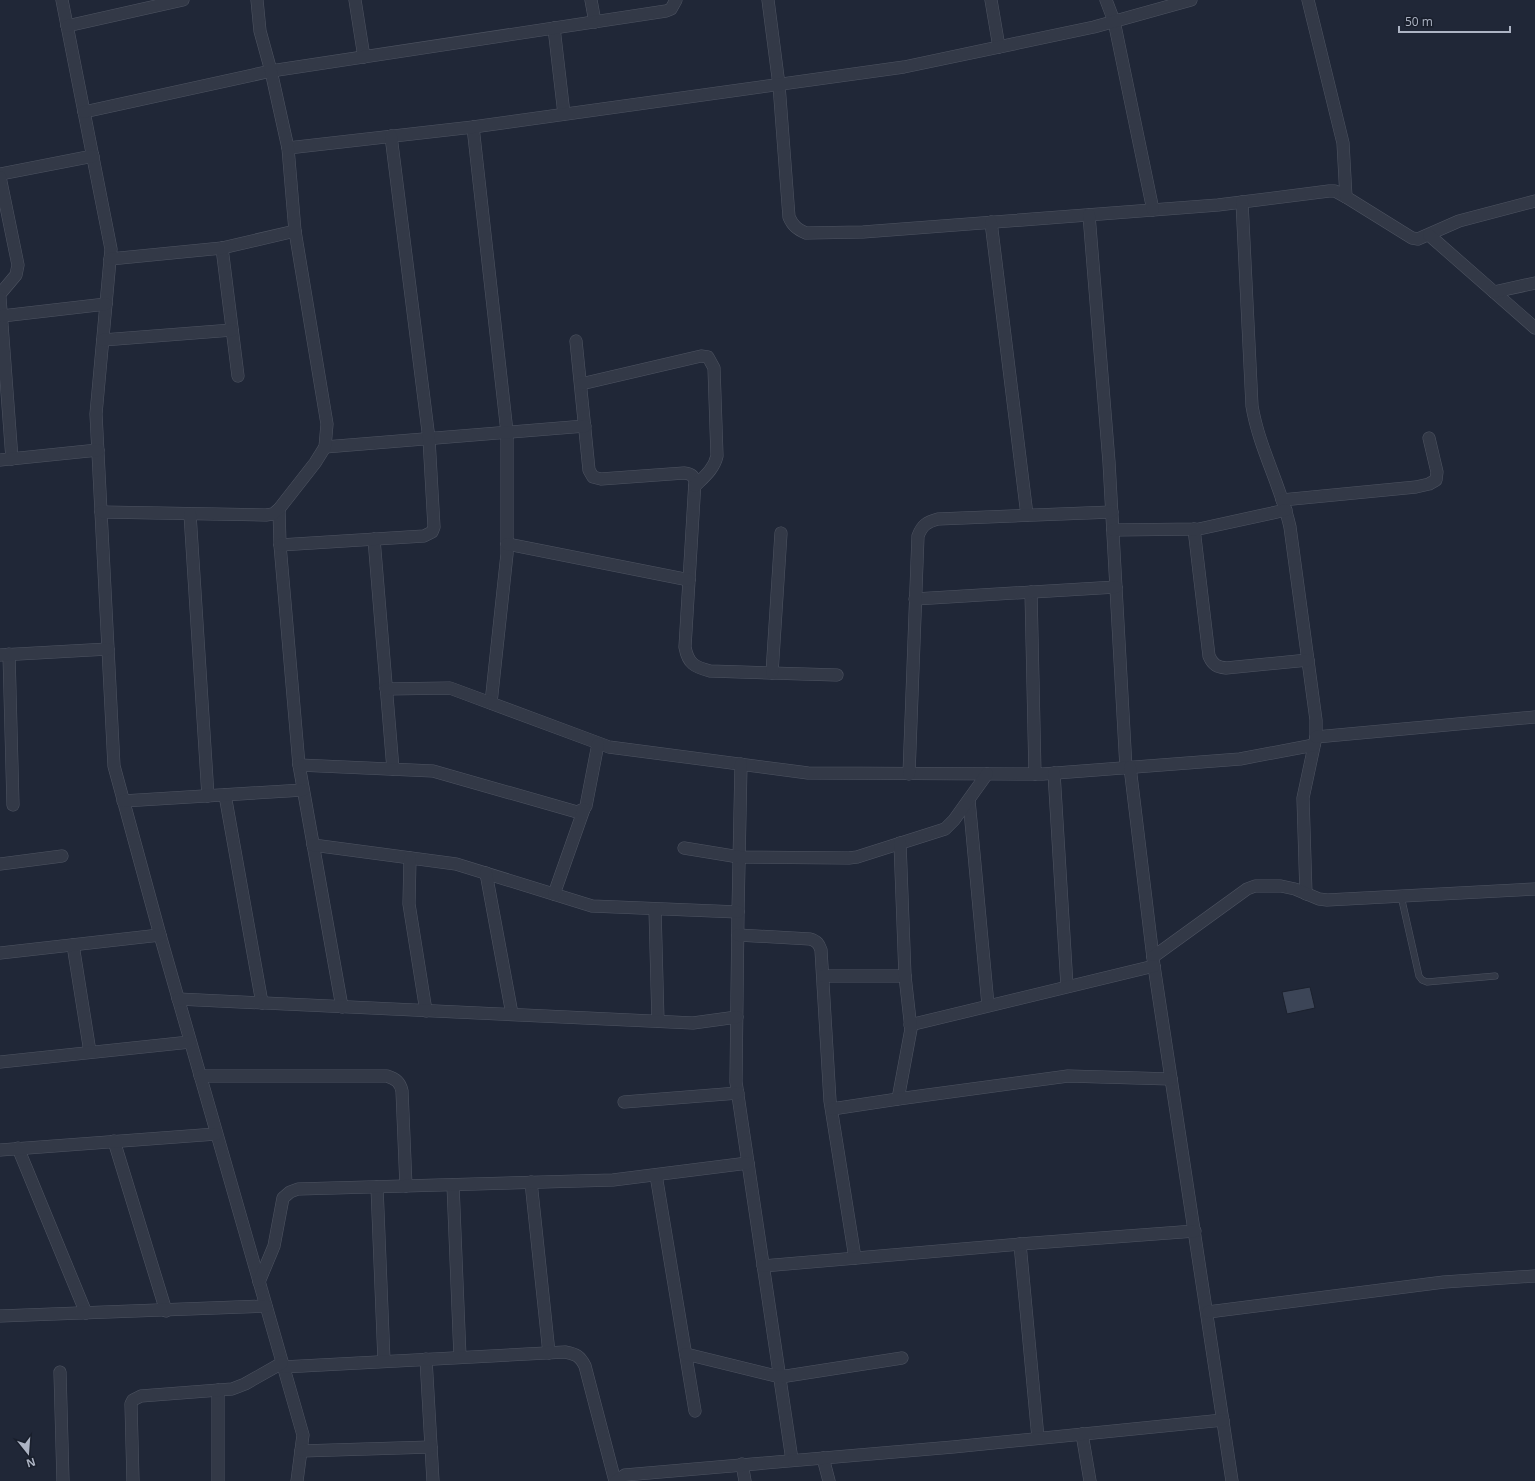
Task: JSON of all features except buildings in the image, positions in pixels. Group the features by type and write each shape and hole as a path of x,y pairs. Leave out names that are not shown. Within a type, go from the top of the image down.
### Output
{"street":[{"path":"62,0 111,249 96,414 114,766 190,1042 303,1435 297,1481"},
{"path":"67,26 183,0"},
{"path":"101,512 272,514 279,509 315,463 325,447 327,424 295,231 288,148 271,71 260,31 257,0"},
{"path":"355,0 364,57"},
{"path":"592,0 595,22"},
{"path":"84,112 271,71 666,11 671,9 676,0"},
{"path":"768,0 780,84 790,216 792,224 798,230 806,232 863,232 1153,210 1242,202 1335,191 1412,238 1418,239 1460,221 1535,201"},
{"path":"991,0 999,47"},
{"path":"1106,0 1114,22 1153,210"},
{"path":"288,148 473,127 904,67 1094,27 1191,0"},
{"path":"1308,0 1343,143 1346,197"},
{"path":"554,28 564,114"},
{"path":"473,127 507,432 507,544 491,703"},
{"path":"280,545 424,536 432,532 434,527 429,439 391,136"},
{"path":"0,294 16,275 18,265 0,176 93,156"},
{"path":"1242,202 1252,406 1257,427 1290,527 1316,720 1315,741 1303,798 1306,894"},
{"path":"1089,215 1109,454 1128,768 1171,1079 1208,1312 1232,1481"},
{"path":"991,222 1027,515"},
{"path":"110,259 222,248 295,231"},
{"path":"1429,235 1535,328"},
{"path":"222,248 238,376"},
{"path":"1494,292 1535,283"},
{"path":"0,298 2,316 6,459 98,450"},
{"path":"2,316 106,304"},
{"path":"103,340 232,330"},
{"path":"576,341 589,470 593,477 601,479 684,473 690,473 693,477 695,486 685,647 686,655 690,662 697,667 710,671 837,675"},
{"path":"581,384 701,356 708,357 714,368 717,456 716,463 695,486"},
{"path":"325,447 585,426"},
{"path":"1113,530 1206,528 1284,505 1429,484 1436,480 1437,472 1429,438"},
{"path":"279,509 280,545 299,765 342,1007"},
{"path":"909,774 918,536 920,528 928,522 938,519 1112,512"},
{"path":"190,514 208,796"},
{"path":"1194,529 1209,656 1212,662 1218,667 1226,668 1308,660"},
{"path":"772,673 781,533"},
{"path":"374,539 393,769"},
{"path":"507,544 689,580"},
{"path":"916,598 1116,587"},
{"path":"1031,592 1035,774"},
{"path":"13,805 4,655 108,649"},
{"path":"386,689 444,687 458,690 609,747 808,773 1035,774 1128,768 1240,759 1315,741 1535,717"},
{"path":"554,894 584,809 598,744"},
{"path":"741,764 736,1082 792,1460"},
{"path":"299,765 433,771 577,812 584,809"},
{"path":"1054,773 1067,986"},
{"path":"684,848 739,858 849,858 945,829 954,820 987,774"},
{"path":"123,801 303,790"},
{"path":"226,795 262,1003"},
{"path":"969,800 988,1005"},
{"path":"898,1099 910,1025 905,976 900,843"},
{"path":"313,845 456,864 592,906 738,912"},
{"path":"0,864 62,856"},
{"path":"410,858 409,904 426,1010"},
{"path":"486,873 512,1014"},
{"path":"910,1025 1067,986 1154,961 1251,887 1281,886 1295,889 1327,900 1535,889"},
{"path":"655,909 658,1021"},
{"path":"0,953 160,935"},
{"path":"738,935 810,939 815,940 819,944 821,950 832,1109 855,1258"},
{"path":"73,945 90,1052"},
{"path":"823,976 905,976"},
{"path":"178,999 693,1023 737,1017"},
{"path":"0,1062 190,1042"},
{"path":"200,1076 387,1076 395,1078 400,1084 402,1091 406,1186"},
{"path":"832,1109 1068,1076 1171,1079"},
{"path":"624,1102 738,1093"},
{"path":"0,1150 216,1134"},
{"path":"114,1142 166,1311"},
{"path":"18,1148 86,1313"},
{"path":"259,1282 274,1246 280,1206 283,1198 290,1192 298,1189 614,1180 748,1163"},
{"path":"656,1175 695,1412"},
{"path":"530,1182 549,1353"},
{"path":"453,1185 460,1357"},
{"path":"377,1187 384,1362"},
{"path":"763,1266 1195,1231"},
{"path":"1020,1244 1038,1438"},
{"path":"1208,1312 1444,1282 1535,1276"},
{"path":"0,1316 166,1311 266,1306"},
{"path":"133,1481 131,1404 133,1400 142,1396 232,1389 240,1387 283,1365 384,1362 565,1352 574,1353 580,1357 585,1366 616,1481 625,1475 670,1476 742,1464 823,1458 1223,1420"},
{"path":"686,1354 780,1377 902,1358"},
{"path":"426,1359 433,1481"},
{"path":"60,1372 62,1481"},
{"path":"218,1390 218,1481"},
{"path":"1082,1434 1090,1481"},
{"path":"301,1451 431,1447"},
{"path":"823,1458 829,1481"},
{"path":"742,1464 745,1481"}],"lane":[{"path":"1401,896 1419,976 1422,980 1428,982 1495,976"}]}
